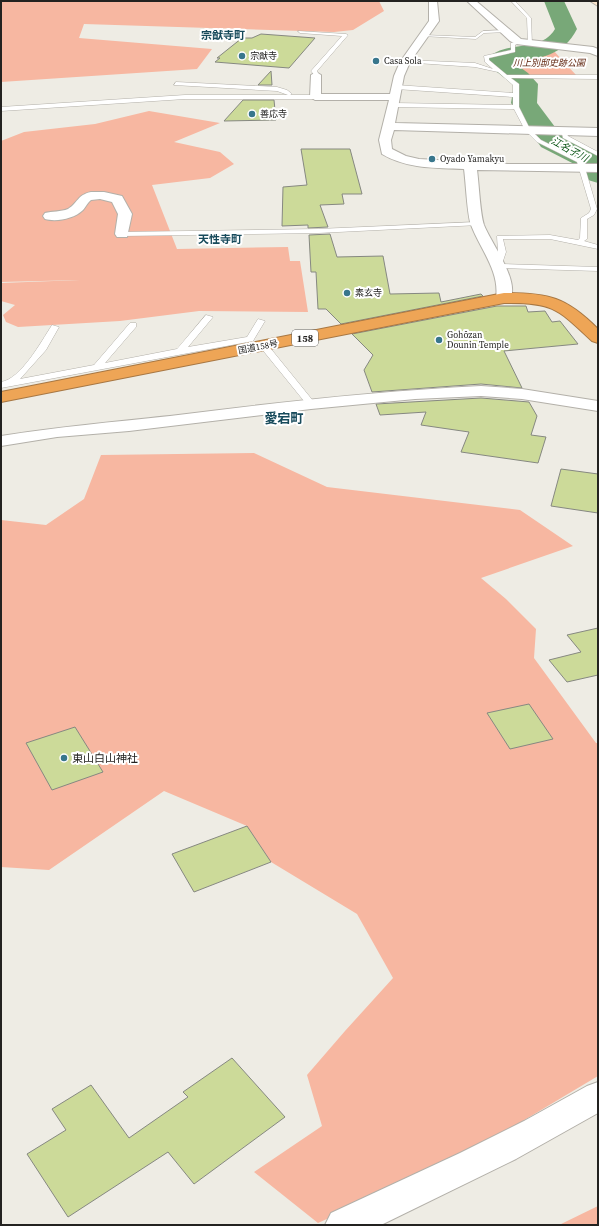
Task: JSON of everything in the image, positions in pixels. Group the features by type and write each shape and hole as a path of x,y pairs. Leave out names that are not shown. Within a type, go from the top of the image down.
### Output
{"highway":[{"name":"国道158号","path":"1,396 264,346 504,298 532,299 556,303 564,307 598,338"}],"main road":[{"path":"594,1 598,3"}],"street":[{"path":"433,1 434,21 405,62 384,140 386,151 393,156 425,163 470,166 590,168"},
{"path":"471,1 506,31 513,39 519,42 593,50 598,53"},
{"path":"316,75 317,81 315,97 395,97"},
{"path":"389,126 598,132"},
{"path":"470,166 477,224 498,266 505,289 504,298"},
{"path":"50,216 66,215 77,208 83,200 90,196 107,195 117,199 125,214 122,234"},
{"path":"1,441 58,432 129,426 310,404 415,394 481,391 522,394 598,406"},
{"path":"343,1225 392,1203 554,1122 598,1096"}],"lane":[{"path":"513,1 528,18 536,45"},
{"path":"424,36 476,38 483,32 506,31"},
{"path":"300,32 346,35 314,71 316,75"},
{"path":"519,42 513,44 513,51 486,57 487,61 508,76 516,84 516,107 530,130 539,141 578,159 590,168 594,208 592,214 584,218 583,239 579,242"},
{"path":"405,62 475,65 501,72"},
{"path":"508,76 598,77"},
{"path":"176,84 278,89 285,91 290,96"},
{"path":"395,97 515,94"},
{"path":"1,110 185,97 315,97"},
{"path":"395,97 516,107"},
{"path":"558,131 565,137 598,154"},
{"path":"122,234 318,231 477,224"},
{"path":"598,247 568,239 550,237 499,237 502,252 498,266 598,268"},
{"path":"180,351 209,317"},
{"path":"1,385 250,339 261,321"},
{"path":"96,368 133,325"},
{"path":"12,383 43,348 55,328"},
{"path":"264,346 310,404"}],"green space":[{"path":"1,1 379,1 384,11 353,30 334,32 84,24 79,38 212,49 197,69 1,82"},
{"name":"川上別邸史跡公園","path":"553,50 576,75 524,75 509,66 508,61"},
{"path":"149,111 220,123 174,142 220,152 234,164 210,178 152,185 177,249 288,247 290,261 300,261 308,312 199,311 120,321 18,327 6,322 3,315 15,305 1,301 1,283 80,280 1,282 1,141 24,132 95,124"},
{"path":"254,453 327,487 520,510 573,546 481,578 506,599 536,629 534,658 596,743 598,743 598,1076 459,1159 318,1223 254,1172 322,1126 307,1075 393,978 357,914 271,862 247,826 164,791 49,870 1,867 1,520 46,525 84,499 101,455"},
{"path":"598,1206 598,1225 559,1225"}],"building":[{"path":"261,34 315,38 289,68 215,62 220,58 217,58 242,38 252,38"},
{"path":"271,71 272,85 258,85"},
{"name":"善応寺","path":"243,100 274,100 276,120 224,121"},
{"path":"301,149 350,149 362,194 342,194 344,204 320,205 328,227 308,228 308,225 282,226 283,187 307,185"},
{"path":"330,234 337,257 383,256 390,294 439,293 441,302 481,294 483,296 341,324 326,309 318,309 316,272 311,272 309,235"},
{"path":"497,306 526,306 528,312 545,311 552,322 560,321 578,344 504,351 522,388 481,384 372,392 364,370 373,355 352,334"},
{"path":"481,398 529,402 537,416 531,435 546,437 538,463 461,452 469,432 421,425 426,412 380,415 376,404"},
{"path":"561,469 598,474 598,513 551,506"},
{"path":"598,628 598,675 567,682 549,660 581,652 567,635"},
{"path":"529,704 553,739 510,749 487,713"},
{"name":"東山白山神社","path":"75,727 103,772 52,790 26,743"},
{"path":"247,826 271,862 194,892 172,854"},
{"path":"232,1058 285,1117 194,1184 168,1152 68,1217 27,1154 66,1130 52,1109 91,1085 129,1138 188,1097 183,1092"}],"waterway":[{"name":"江名子川","path":"554,1 566,29 562,37 548,47 530,53 503,57 498,61 526,84 524,103 551,141 594,163 598,174"}],"place":[{"name":"宗猷寺","path":"242,56"},
{"name":"Casa Sola","path":"376,61"},
{"name":"善応寺","path":"252,114"},
{"name":"Oyado Yamakyu","path":"432,159"},
{"name":"素玄寺","path":"347,293"},
{"name":"Gohōzan Dounin Temple","path":"439,340"},
{"name":"東山白山神社","path":"64,758"}],"district":[{"name":"宗猷寺町","path":"223,35"},
{"name":"天性寺町","path":"220,239"},
{"name":"愛宕町","path":"284,418"}]}
